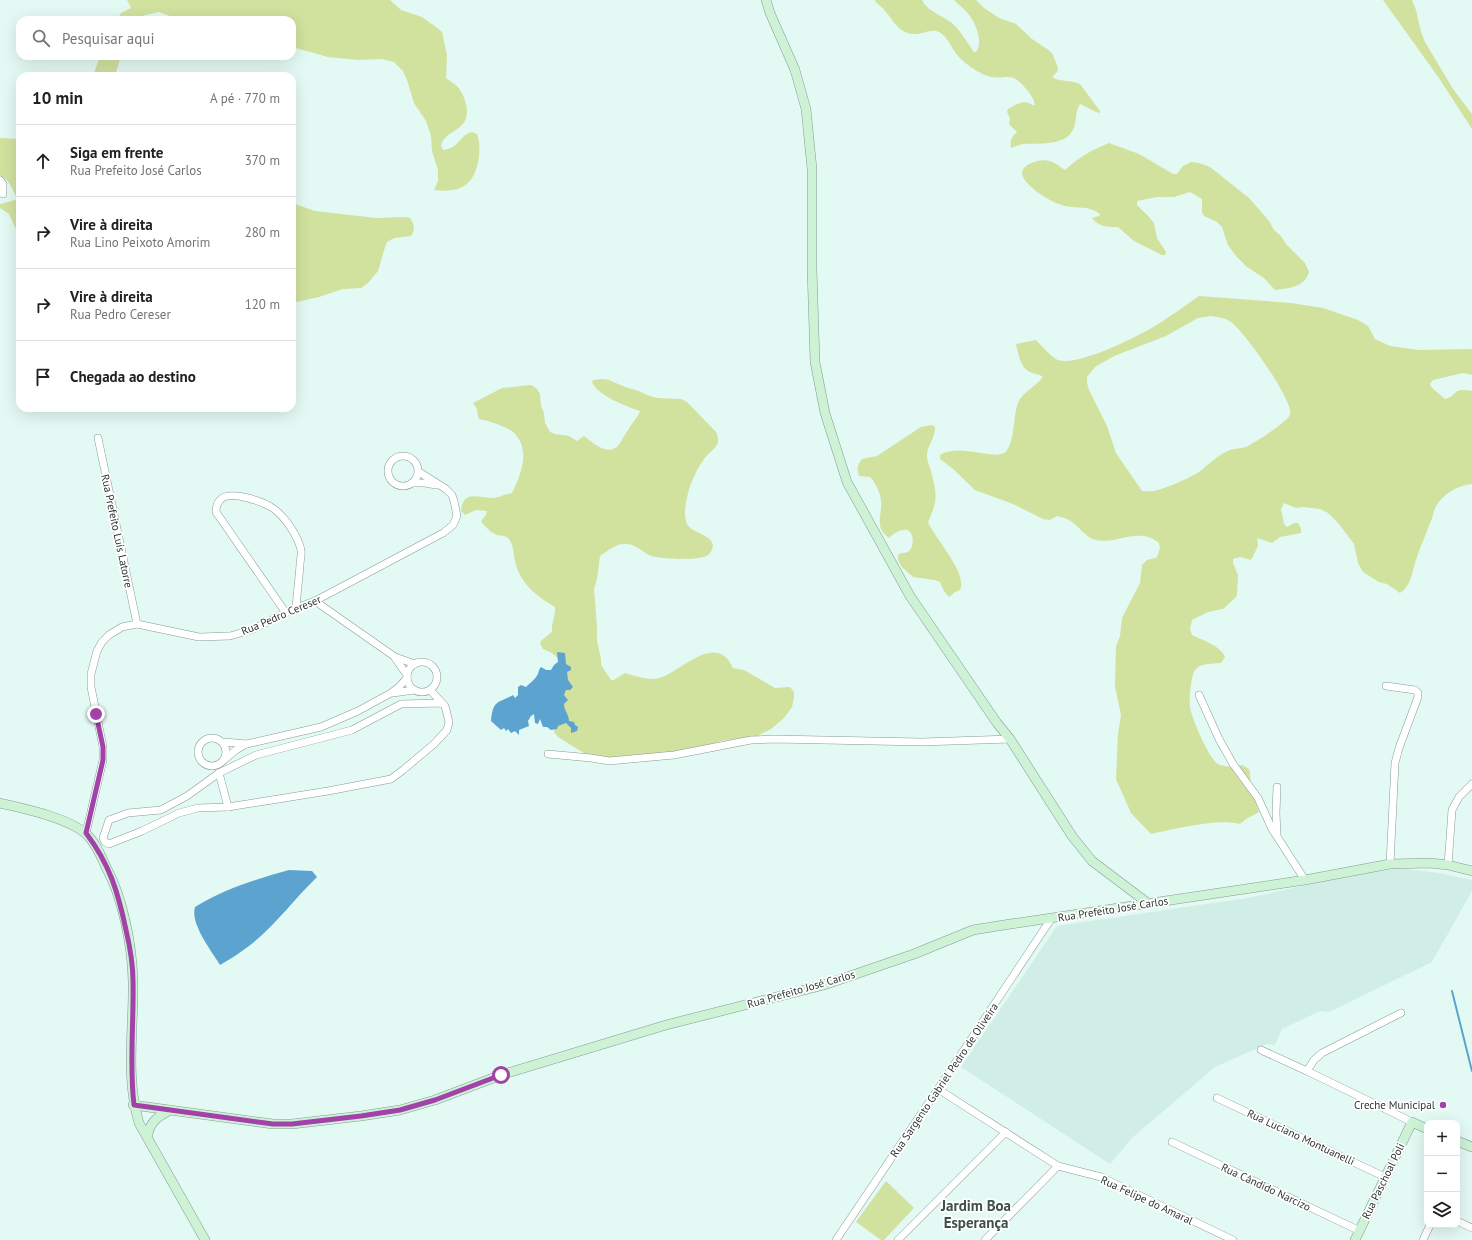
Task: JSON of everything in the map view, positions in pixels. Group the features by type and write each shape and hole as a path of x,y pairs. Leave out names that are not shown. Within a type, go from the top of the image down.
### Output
{"main road":[{"path":"766,0 770,13 795,70 806,109 812,169 812,269 815,362 825,413 847,482 910,596 997,723 1010,739 1072,836 1092,861 1149,904"},
{"path":"0,803 55,818 86,833 102,858 114,882 120,900 131,957 133,981 131,1081 134,1105 139,1123 205,1240"},
{"name":"Rua Prefeito José Carlos","path":"134,1105 279,1124 292,1124 354,1117 400,1110 435,1100 501,1075 666,1025 824,985 914,954 973,930 1306,880 1390,864 1430,863 1448,865 1472,871"},
{"path":"147,1137 150,1124 162,1114 170,1110"},
{"path":"1412,1122 1424,1127"},
{"name":"Rua Paschoal Poli","path":"1355,1240 1412,1122"},
{"path":"1460,1142 1472,1147"}],"street":[{"path":"0,180 3,184 3,194"},
{"name":"Rua Prefeito Luís Latorre","path":"98,438 136,624"},
{"path":"412,483 417,478 419,472 415,460 408,456 400,456 392,460 388,471 390,478 393,482 400,486 412,483 438,485"},
{"name":"Rua Pedro Cereser","path":"86,833 103,760 103,747 92,687 92,664 102,642 109,634 122,627 136,624 199,637 230,636 250,630 286,612 315,601 443,533 453,526 456,516 452,495 419,472"},
{"path":"286,612 216,512 219,500 225,496 250,498 262,503 274,509 290,526 301,550 296,608"},
{"path":"315,601 395,658 415,664 425,662 430,664 436,672 436,682 430,690 422,692 414,690 390,693"},
{"path":"395,658 407,677 410,687 414,690"},
{"path":"246,744 216,766 210,766 201,761 198,751 202,741 207,738 213,737 224,742 246,744 321,727 352,714 399,687 407,677 408,670 415,664"},
{"path":"1386,686 1415,690 1418,693 1418,697 1395,763 1390,864"},
{"path":"430,690 442,703 448,714 449,722 447,730 391,779 228,807 198,808 178,813 142,831 109,844 105,842 103,838 109,820 128,813 161,810 187,796 219,773 256,755 352,730 401,704 442,703"},
{"path":"1199,695 1228,755 1245,782 1258,798 1278,839 1306,880"},
{"path":"548,754 609,761 674,755 751,740 774,739 922,742 1010,739"},
{"path":"224,742 227,753 225,759"},
{"path":"219,773 228,807"},
{"path":"1448,865 1452,810 1459,797 1472,784"},
{"path":"1277,787 1276,826 1278,839"},
{"name":"Rua Sargento Gabriel Pedro de Oliveira","path":"836,1240 1051,919"},
{"path":"1307,1071 1314,1060 1322,1053 1401,1014"},
{"path":"1261,1050 1412,1122"},
{"name":"Rua Felipe do Amaral","path":"938,1089 1058,1166 1101,1177 1233,1240"},
{"name":"Rua Luciano Montuanelli","path":"1217,1098 1385,1177"},
{"path":"898,1240 1006,1132"},
{"name":"Rua Cândido Narcizo","path":"1172,1142 1360,1231"},
{"path":"985,1240 1058,1166"},
{"path":"1460,1222 1472,1228"},
{"path":"1423,1240 1429,1228"}],"shaded area":[{"path":"1398,868 1439,873 1472,880 1472,891 1432,962 1329,1012 1320,1011 1282,1029 1275,1045 1267,1044 1215,1067 1133,1137 1110,1164 961,1067 1057,926 1247,898 1341,878"}],"green space":[{"path":"127,0 390,0 401,10 422,17 442,32 447,55 446,78 460,90 466,103 467,112 465,121 462,125 444,139 441,146 443,150 449,149 464,136 472,132 477,134 479,155 476,171 468,183 457,189 443,191 434,190 438,181 438,170 432,151 431,136 426,121 414,103 403,71 394,62 382,59 358,60 328,57 296,48 296,16 170,16 159,12 144,16 119,16 121,13 131,8"},
{"path":"875,0 922,0 928,8 955,26 974,52 976,52 979,40 976,27 968,14 954,0 976,0 984,8 999,18 1016,24 1032,39 1050,51 1058,68 1053,78 1080,84 1100,113 1080,104 1073,129 1067,137 1055,142 1023,144 1011,148 1011,139 1017,132 1009,124 1010,118 1007,112 1008,109 1023,102 1035,105 1030,94 1020,83 1011,77 998,78 982,74 962,60 945,37 939,32 930,31 915,34 905,32 897,26"},
{"path":"1383,0 1412,0 1425,42 1453,89 1472,114 1472,129 1439,78"},
{"path":"99,60 120,60 116,72 94,72"},
{"path":"0,138 16,139 16,196 6,179 0,176"},
{"path":"1109,143 1139,154 1173,174 1177,174 1183,166 1191,162 1210,167 1249,198 1286,244 1305,263 1309,272 1307,277 1300,284 1286,289 1275,290 1264,278 1247,267 1236,256 1228,245 1222,227 1217,222 1204,216 1202,212 1202,199 1190,192 1174,197 1157,197 1137,201 1137,205 1154,223 1157,238 1166,252 1165,255 1162,255 1134,241 1118,227 1107,227 1100,225 1092,218 1099,216 1100,214 1092,209 1065,206 1047,198 1030,186 1023,177 1023,169 1031,163 1045,160 1055,163 1065,170 1086,154"},
{"path":"16,199 16,229 9,214 0,208 0,204"},
{"path":"296,204 315,211 376,218 410,218 413,223 414,230 411,236 394,238 387,242 378,271 368,283 361,288 343,289 319,297 296,302"},
{"path":"1199,296 1291,303 1323,308 1358,320 1368,326 1375,339 1390,346 1419,350 1472,349 1472,375 1463,373 1433,380 1430,384 1431,387 1445,399 1461,390 1472,391 1472,484 1461,486 1451,491 1436,506 1418,553 1410,580 1400,593 1387,584 1379,582 1363,572 1358,563 1354,544 1339,524 1328,513 1320,509 1303,507 1296,508 1284,503 1281,509 1284,524 1287,527 1294,523 1298,523 1301,533 1280,537 1272,543 1257,538 1258,546 1251,560 1240,557 1233,559 1238,575 1237,595 1235,598 1223,609 1208,612 1192,620 1190,629 1192,635 1206,641 1220,650 1225,657 1221,663 1203,665 1195,670 1192,677 1190,704 1191,712 1205,746 1214,761 1218,764 1227,766 1242,765 1249,769 1251,789 1259,812 1240,824 1220,822 1208,823 1151,834 1131,813 1116,779 1118,734 1121,715 1115,686 1116,647 1120,636 1122,618 1140,583 1142,565 1147,560 1157,557 1160,548 1159,543 1151,538 1143,536 1104,541 1092,539 1073,522 1066,519 1057,516 1050,520 1043,519 1013,504 975,490 952,468 940,459 940,455 948,452 966,451 998,455 1004,453 1008,449 1012,437 1018,403 1023,395 1043,377 1025,369 1020,359 1016,344 1036,340 1056,359 1064,361 1076,360 1118,345 1150,329","holes":["1211,316 1229,321 1246,338 1277,382 1285,396 1290,415 1277,427 1255,442 1246,447 1232,449 1224,453 1190,477 1158,490 1142,491 1116,453 1107,426 1089,390 1087,377 1095,367 1114,356 1166,336 1198,318"]},
{"path":"593,380 609,380 657,398 681,399 687,402 716,432 718,441 715,447 702,462 695,475 686,500 685,510 687,524 711,541 713,545 709,554 704,557 689,559 663,558 651,556 632,545 621,544 608,550 600,556 594,589 597,641 601,665 611,680 614,680 625,673 642,678 655,679 668,675 698,657 708,653 717,653 726,657 733,668 744,670 775,688 790,687 794,692 792,707 784,718 771,729 757,736 721,741 690,751 595,760 558,737 554,732 561,661 552,653 543,649 540,643 552,632 555,607 531,590 522,579 516,565 512,544 508,538 495,534 482,523 481,521 486,515 487,511 476,510 465,515 461,511 462,504 468,497 477,496 493,498 512,493 523,464 523,449 516,435 509,429 479,419 477,409 473,403 502,388 531,385 536,388 540,394 545,423 550,432 569,436 577,441 584,436 600,447 609,450 618,446 640,411 613,400 600,392 592,382"},
{"path":"932,425 935,427 935,432 927,453 927,460 931,471 936,497 934,508 928,522 950,556 959,575 961,583 960,590 949,597 944,591 940,582 913,577 902,567 898,560 898,555 908,552 911,549 913,544 912,535 907,530 901,530 889,538 884,534 880,525 881,505 878,491 870,477 859,476 858,471 858,465 862,459 877,456 921,427"},
{"path":"886,1181 914,1208 884,1240 881,1240 856,1222"}],"water":[{"path":"557,652 565,653 566,664 571,667 571,670 567,672 568,680 573,687 570,690 566,690 564,695 568,700 564,706 569,721 574,722 578,727 577,731 571,733 571,728 566,723 558,726 557,729 551,730 547,727 543,727 540,719 538,724 535,723 534,714 528,721 529,726 519,730 519,735 515,731 511,733 508,729 506,731 504,728 501,730 491,721 495,706 513,695 515,698 518,695 518,687 521,685 526,687 537,676 541,667 546,670 551,670 558,662"},
{"path":"289,870 312,871 317,877 258,938 242,951 220,965 198,929 194,914 195,907 240,885"}],"waterway":[{"path":"1452,991 1472,1071"}],"place":[{"name":"Creche Municipal","path":"1443,1105"}],"district":[{"name":"Jardim Boa Esperança","path":"976,1214"}],"route":[{"path":"96,714 103,747 103,760 86,833 112,877 120,900 131,957 133,981 131,1081 134,1105 273,1124 292,1124 400,1110 435,1100 501,1075"}]}
